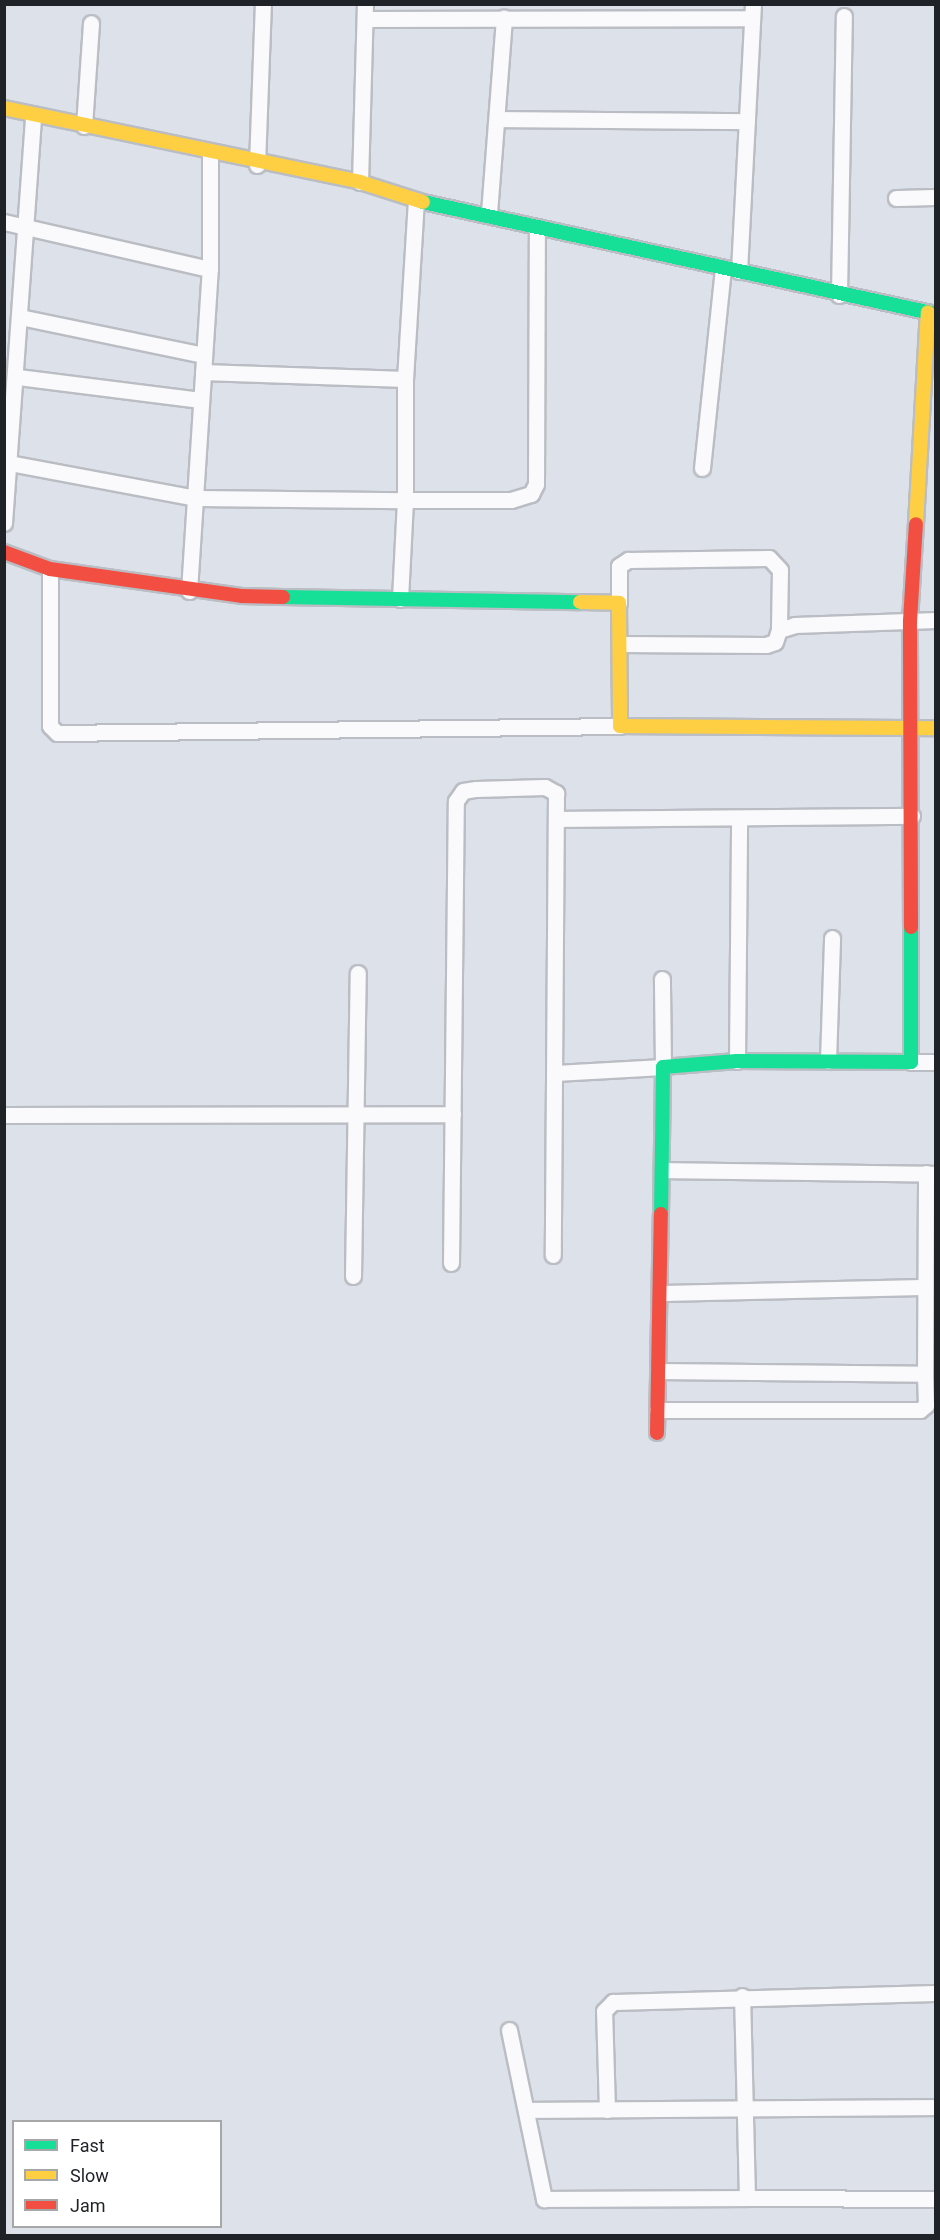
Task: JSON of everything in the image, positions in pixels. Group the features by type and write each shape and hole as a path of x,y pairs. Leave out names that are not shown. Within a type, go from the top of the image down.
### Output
{"street":[{"path":"258,165 263,4"},
{"path":"360,182 365,12 504,18 753,11 739,271"},
{"path":"839,295 844,16"},
{"path":"489,213 504,18"},
{"path":"84,126 91,23"},
{"path":"4,108 258,165 360,182 416,200 489,213 537,227 839,295 932,313 910,621 911,1062"},
{"path":"4,523 18,377 33,115"},
{"path":"498,119 747,121"},
{"path":"189,591 197,498 210,269 210,153"},
{"path":"896,198 936,197"},
{"path":"400,599 405,500 405,380 416,200"},
{"path":"4,222 210,269"},
{"path":"8,463 197,498 511,500 531,494 536,484 537,227"},
{"path":"702,468 723,268"},
{"path":"21,318 204,355"},
{"path":"203,372 405,380"},
{"path":"18,377 201,400"},
{"path":"4,552 50,569 189,591 400,599 619,603"},
{"path":"620,644 766,645 775,642 779,630 780,570 769,558 628,560 619,566 620,726"},
{"path":"50,569 50,726 57,733 620,726 936,728"},
{"path":"779,630 936,620"},
{"path":"451,1263 456,801 463,791 476,789 545,787 556,793 558,819 554,1255"},
{"path":"558,819 912,816"},
{"path":"737,1061 738,819"},
{"path":"828,1061 832,938"},
{"path":"352,1276 358,973"},
{"path":"657,1433 664,1170 662,980"},
{"path":"555,1073 737,1061 936,1062"},
{"path":"4,1115 453,1114"},
{"path":"657,1410 920,1410 926,1405 925,1287 931,1173 664,1170"},
{"path":"660,1293 925,1287"},
{"path":"658,1371 926,1374"},
{"path":"607,2110 608,2005 620,2000 936,1994"},
{"path":"742,1996 747,2198"},
{"path":"509,2030 547,2201 747,2198 936,2199"},
{"path":"526,2110 936,2107"}],"traffic: fast":[{"path":"423,202 936,314"},
{"path":"283,597 580,602"},
{"path":"661,1214 663,1067 737,1061 911,1062 911,927"}],"traffic: slow":[{"path":"4,108 360,182 423,202"},
{"path":"916,524 928,312"},
{"path":"580,602 619,603 620,726 936,728"}],"traffic: jam":[{"path":"911,927 910,621 916,524"},
{"path":"4,552 50,569 241,596 283,597"},
{"path":"657,1433 661,1214"}]}
